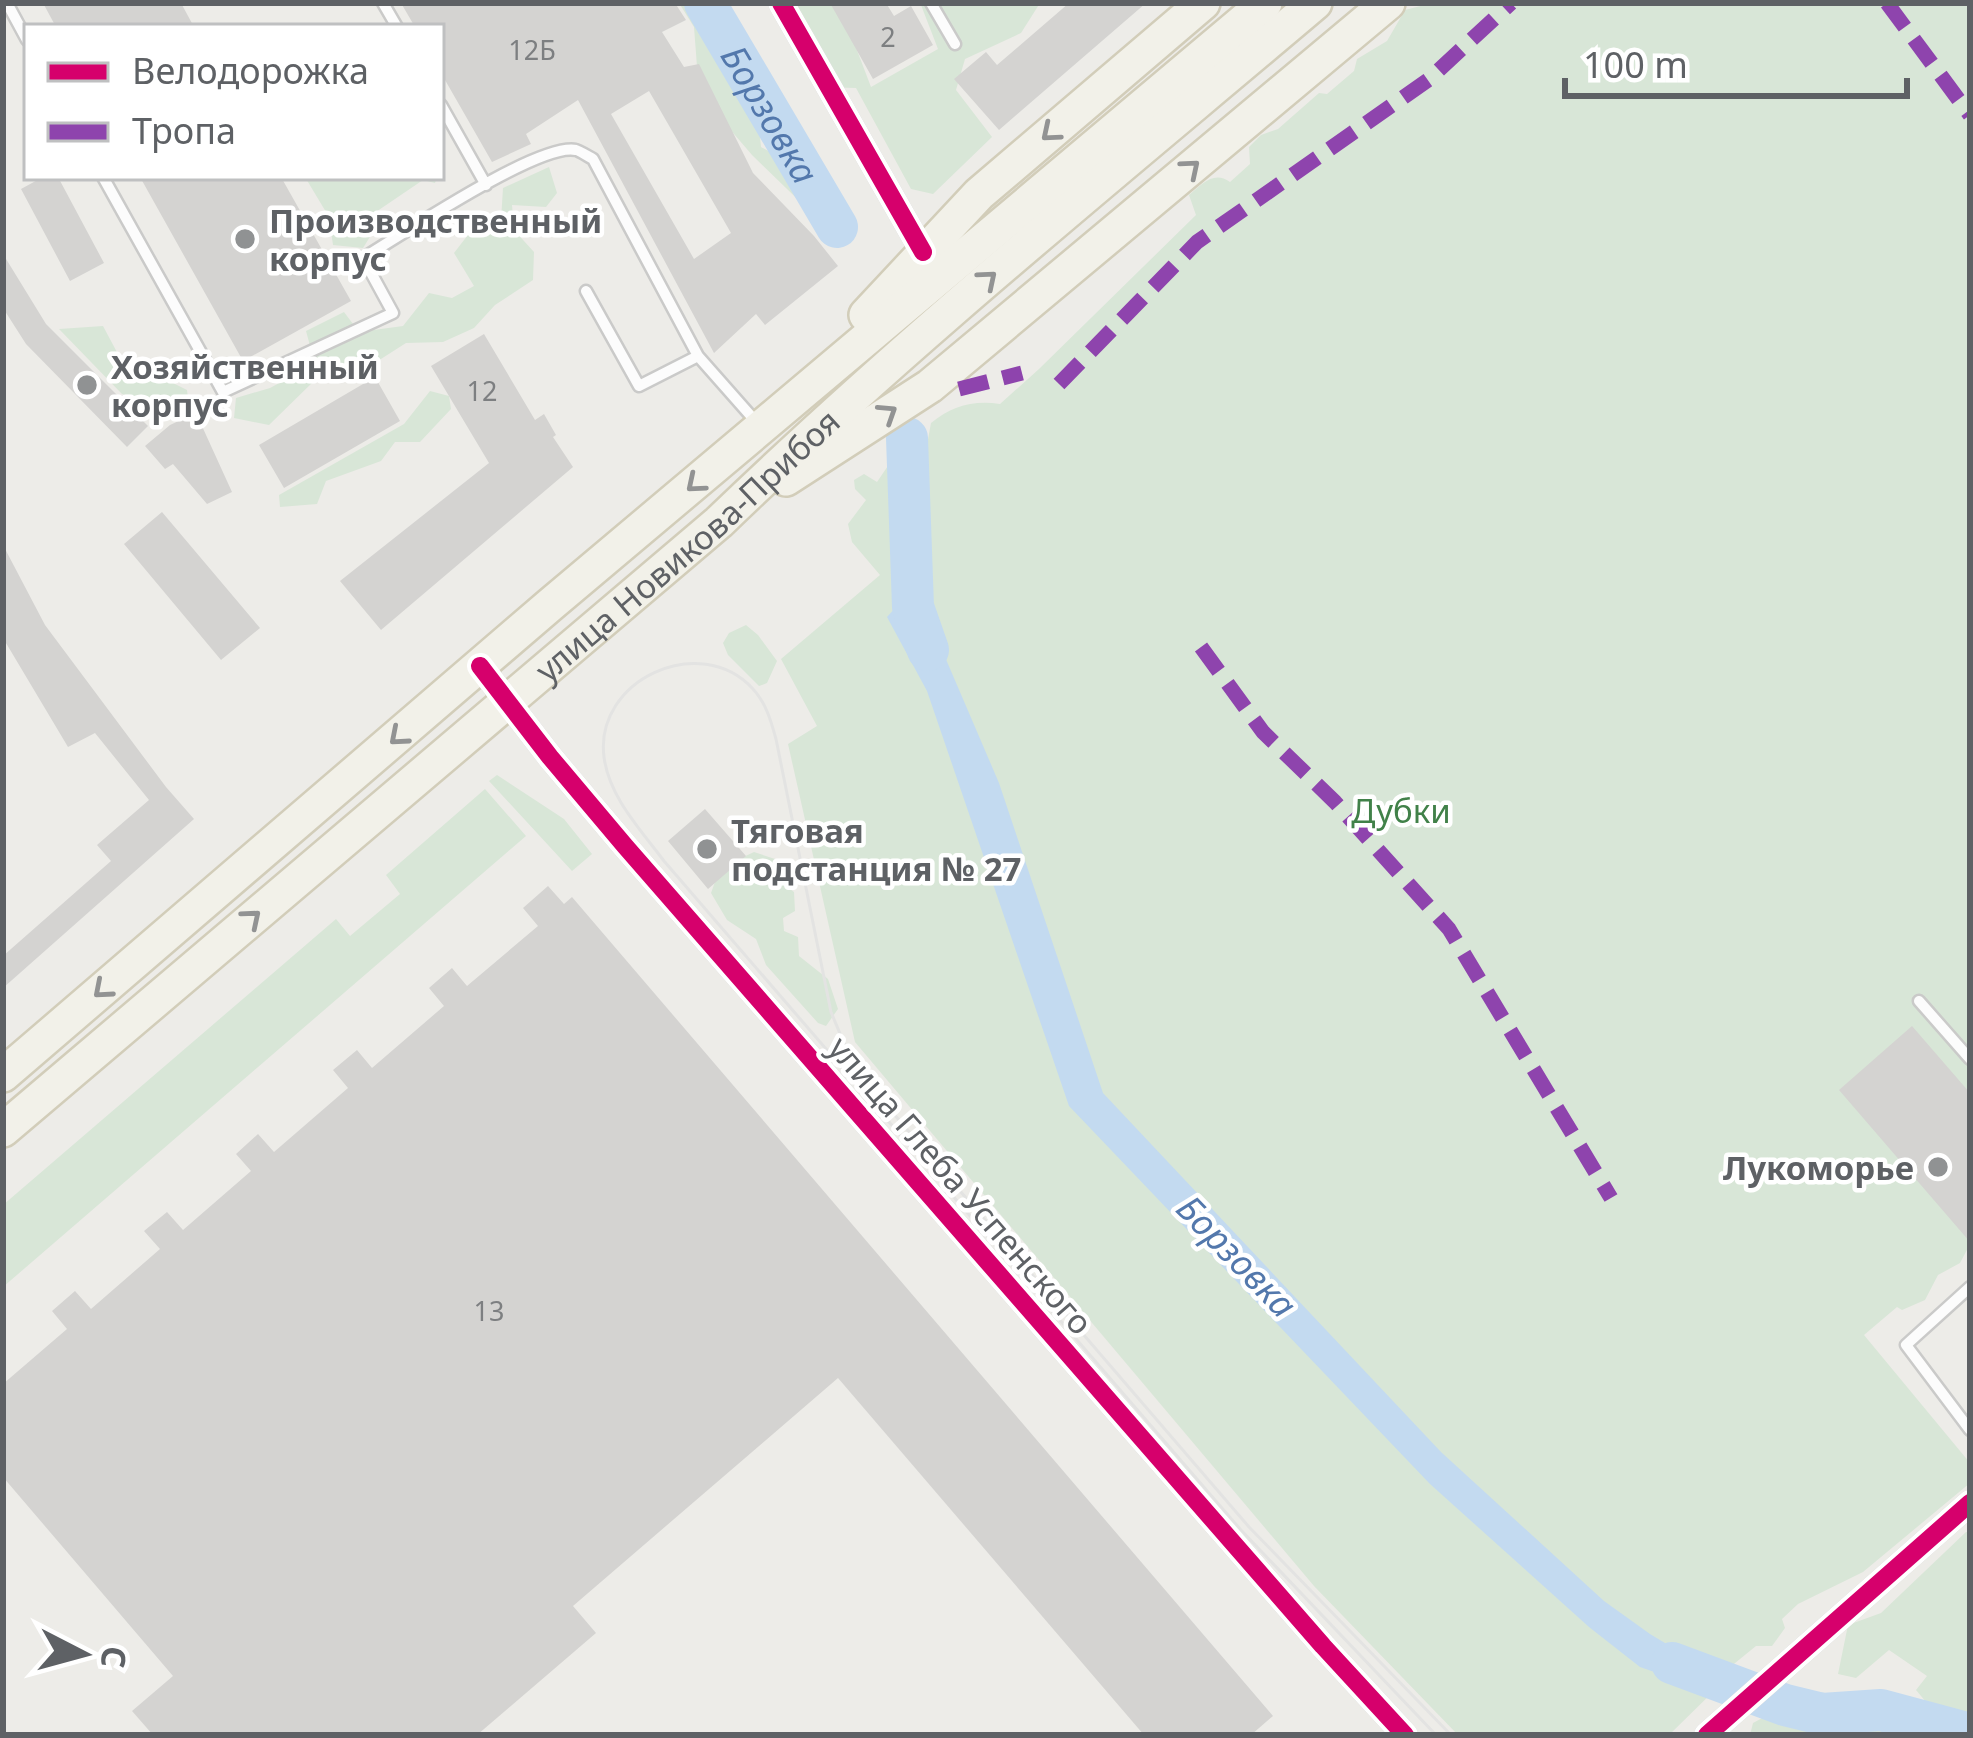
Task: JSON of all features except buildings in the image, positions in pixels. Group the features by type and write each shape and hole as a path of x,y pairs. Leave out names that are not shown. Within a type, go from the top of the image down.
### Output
{"main road":[{"path":"772,417 979,194 1203,3"},
{"name":"улица Новикова-Прибоя","path":"3,1076 772,417 1265,3"},
{"name":"улица Новикова-Прибоя","path":"3,1130 719,522 934,324 1315,3"},
{"path":"719,522 930,386 1388,3"}],"street":[{"path":"782,3 922,252"},
{"name":"улица Глеба Успенского","path":"481,666 640,863 1405,1735"},
{"path":"1712,1730 1970,1503"}],"lane":[{"path":"7,3 24,34"},
{"path":"931,3 955,44"},
{"path":"444,110 486,185"},
{"path":"106,180 223,392 393,313 363,258 549,152 577,150 592,159 698,356 772,417"},
{"path":"586,291 639,386 698,356"},
{"path":"1919,1001 1970,1059"},
{"path":"1970,1287 1906,1345 1970,1430"}],"green space":[{"path":"679,3 711,3 726,25 718,62 759,128 761,147 823,181 844,212 819,220 752,155 699,93 694,27"},
{"path":"795,3 839,3 871,87 938,49 924,3 1040,3 1021,33 965,59 956,90 992,137 933,194 911,189 856,88 819,87 792,34"},
{"name":"Дубки","path":"1432,3 1970,3 1970,1244 1960,1263 1938,1275 1925,1300 1902,1310 1897,1307 1864,1335 1970,1463 1970,1483 1863,1572 1798,1604 1782,1619 1785,1628 1772,1646 1756,1646 1724,1672 1718,1671 1719,1686 1669,1735 1458,1735 1314,1586 855,1042 788,744 817,726 781,659 880,575 852,542 848,524 866,500 855,489 854,480 864,474 877,482 905,446 915,452 926,450 931,423 947,412 972,404 1000,404 1196,215 1189,195 1213,178 1230,182 1250,164 1249,147 1261,135 1278,129 1319,93 1327,94 1354,71 1357,59 1387,41 1405,10"},
{"path":"549,167 557,193 546,207 512,205 514,230 534,252 533,280 495,305 474,328 443,342 406,343 370,366 314,381 269,425 234,418 236,398 270,388 315,364 306,331 344,312 359,332 403,326 429,293 452,298 474,286 454,253 481,218 501,220 503,188"},
{"path":"307,180 423,180 367,218 373,232 363,248 333,245 329,217"},
{"path":"103,326 119,356 156,362 165,379 187,390 189,407 154,426 147,401 122,394 59,329"},
{"path":"430,391 449,396 451,409 420,442 395,442 381,461 326,481 317,504 280,507 279,495 404,424"},
{"path":"746,625 777,661 767,683 759,686 728,655 723,643 729,633"},
{"path":"497,775 564,819 592,854 572,871 489,781"},
{"path":"485,789 526,836 3,1287 3,1205 336,919 350,936 400,894 386,875"},
{"path":"754,852 775,859 782,883 794,892 795,911 783,918 784,931 798,937 799,956 828,979 838,1009 826,1026 766,965 756,939 727,920 711,893 720,868"},
{"path":"1970,1532 1970,1714 1936,1714 1916,1690 1927,1676 1889,1650 1856,1678 1838,1674 1848,1625 1881,1613"},
{"path":"1801,1697 1877,1703 1927,1735 1750,1735 1753,1723"}],"water":[{"path":"918,594 999,783 1103,1093 1441,1452 1604,1601 1685,1655 1733,1676 1715,1693 1640,1667 1430,1484 1069,1106 927,691 887,617 906,596"}],"waterway":[{"name":"Борзовка","path":"705,3 837,227"},
{"name":"Борзовка","path":"907,438 913,607 928,650"},
{"name":"Борзовка","path":"1672,1663 1822,1714 1881,1710 1970,1734"}],"tram line":[{"path":"1436,1735 1240,1529 664,861 619,799 604,757 605,730 616,706 633,686 655,672 706,664 731,672 758,694 776,739 831,1012 851,1060 1249,1527 1451,1735"}],"marked path":[{"path":"1059,384 1197,242 1428,80 1511,3"},
{"path":"1887,3 1970,115"},
{"path":"959,389 1022,373"},
{"path":"1201,647 1263,732 1335,802 1449,929 1611,1198"}],"cycle path":[{"path":"781,3 923,252"},
{"path":"480,666 625,846 1405,1735"},
{"path":"1707,1735 1970,1503"}],"place":[{"name":"Производственный корпус","path":"245,239"},
{"name":"Хозяйственный корпус","path":"87,385"},
{"name":"Тяговая подстанция № 27","path":"707,849"},
{"name":"Лукоморье","path":"1938,1167"}]}
